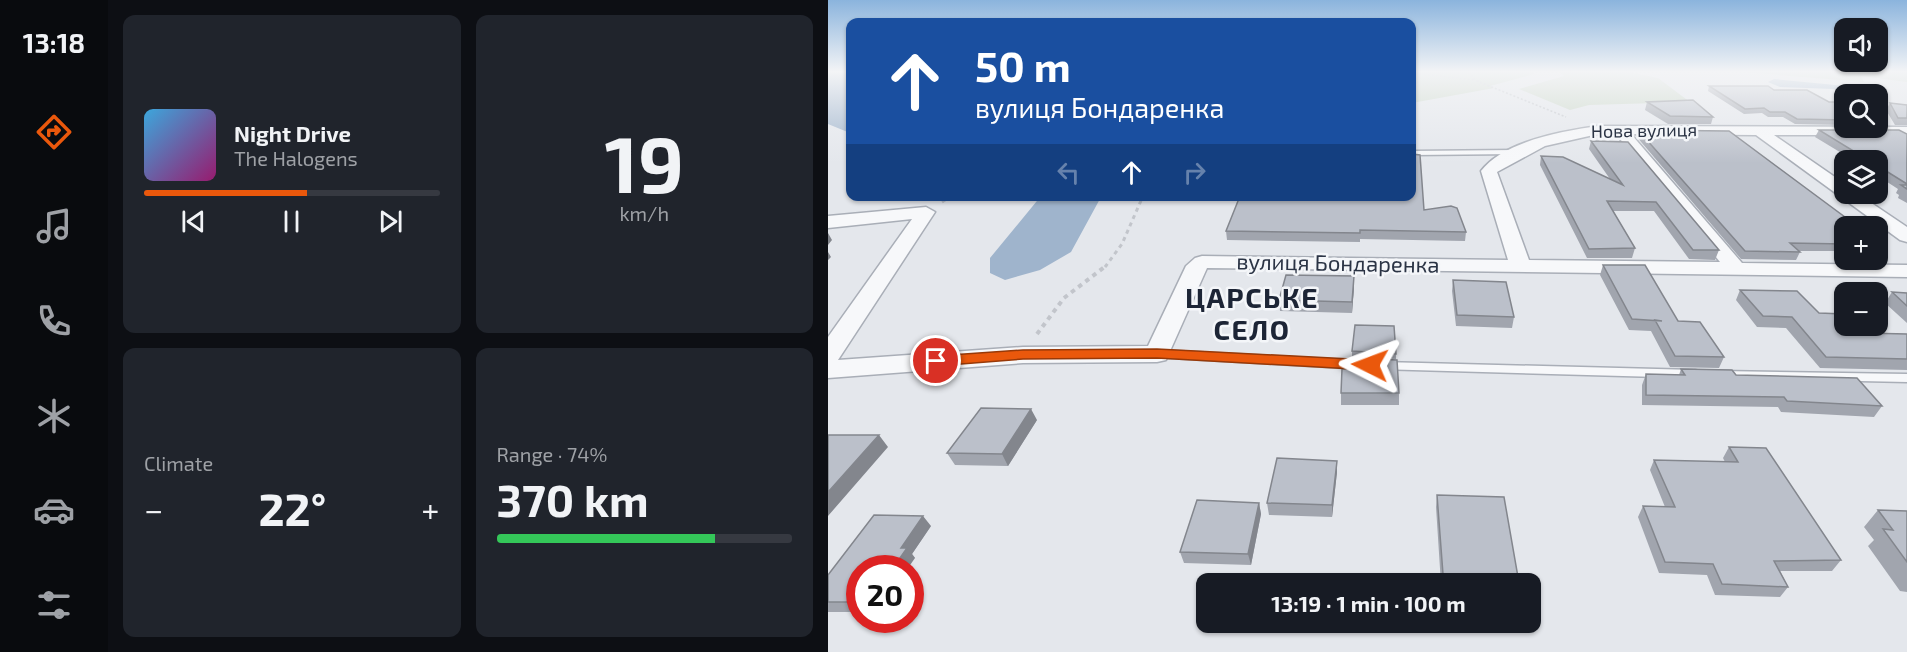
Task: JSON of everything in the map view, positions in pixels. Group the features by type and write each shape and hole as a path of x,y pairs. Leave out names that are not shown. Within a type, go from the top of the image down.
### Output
{"street":[{"name":"Нова вулиця","path":"1520,265 1489,171 1515,152 1566,135 1598,130 1900,130"},
{"path":"1620,130 1736,269"},
{"path":"1758,130 1834,184"},
{"path":"1862,204 1907,236"},
{"path":"828,222 926,212 828,355"},
{"name":"вулиця Бондаренка","path":"1157,354 1196,266 1202,262 1907,271"},
{"path":"828,369 1023,355 1157,354"}],"lane":[{"path":"1900,130 1907,138"},
{"path":"1416,153 1515,152"},
{"path":"1157,354 1463,369 1907,378"}],"path":[{"path":"1531,102 1598,130"},
{"path":"1023,355 1054,308 1107,265 1127,236 1141,201"}],"green space":[{"path":"1552,102 1676,102 1589,105 1570,110"}],"water":[{"path":"828,102 846,102 846,131 828,124"},
{"path":"1037,201 1099,201 1071,252 1040,270 1005,280 990,273 990,258"}],"building":[{"path":"1648,102 1696,102 1713,117 1670,116"},
{"path":"1735,102 1834,102 1834,120 1797,119 1785,112 1770,112 1764,108 1745,109"},
{"path":"1890,103 1907,105 1907,118 1898,118"},
{"path":"1638,130 1729,131 1844,216 1834,216 1834,244 1790,243 1800,252 1745,251"},
{"path":"1819,130 1834,130 1834,138 1888,138 1888,130 1899,130 1907,134 1907,184 1888,172 1888,150 1852,150"},
{"path":"1591,141 1628,142 1719,250 1693,250 1656,202 1607,201 1635,248 1589,249 1541,156 1563,157 1623,185"},
{"path":"1416,154 1420,155 1424,210 1451,206 1457,208 1466,232 1360,230 1360,233 1226,231 1238,201 1416,201"},
{"path":"1603,265 1645,265 1678,321 1700,322 1724,357 1675,356 1655,321 1632,319"},
{"path":"1286,275 1354,276 1352,302 1279,300"},
{"path":"1453,280 1506,282 1514,317 1457,315"},
{"path":"1740,290 1797,291 1819,313 1834,314 1834,336 1907,334 1907,359 1826,357 1792,317 1763,316"},
{"path":"1892,292 1907,293 1907,306"},
{"path":"1355,325 1394,326 1396,354 1352,351"},
{"path":"1351,358 1397,360 1399,393 1341,393 1342,369 1349,369"},
{"path":"1681,369 1732,370 1736,375 1857,378 1882,406 1787,401 1784,397 1646,395 1646,374 1685,375"},
{"path":"981,408 1031,409 1002,454 947,453"},
{"path":"828,435 879,435 828,492"},
{"path":"1729,447 1766,448 1841,560 1774,561 1788,587 1722,584 1713,564 1665,562 1643,506 1675,507 1654,460 1738,462"},
{"path":"1277,458 1337,461 1332,505 1267,503"},
{"path":"1437,495 1504,497 1517,573 1443,573"},
{"path":"1197,500 1259,503 1248,554 1180,552"},
{"path":"1878,510 1907,511 1907,562 1883,529 1893,530"},
{"path":"874,515 923,516 901,548 907,548 902,555 846,555 846,602 828,602 828,575"}],"district":[{"name":"ЦАРСЬКЕ СЕЛО","path":"1252,314"}],"route":[{"path":"936,361 1023,355 1157,354 1370,365"}]}
